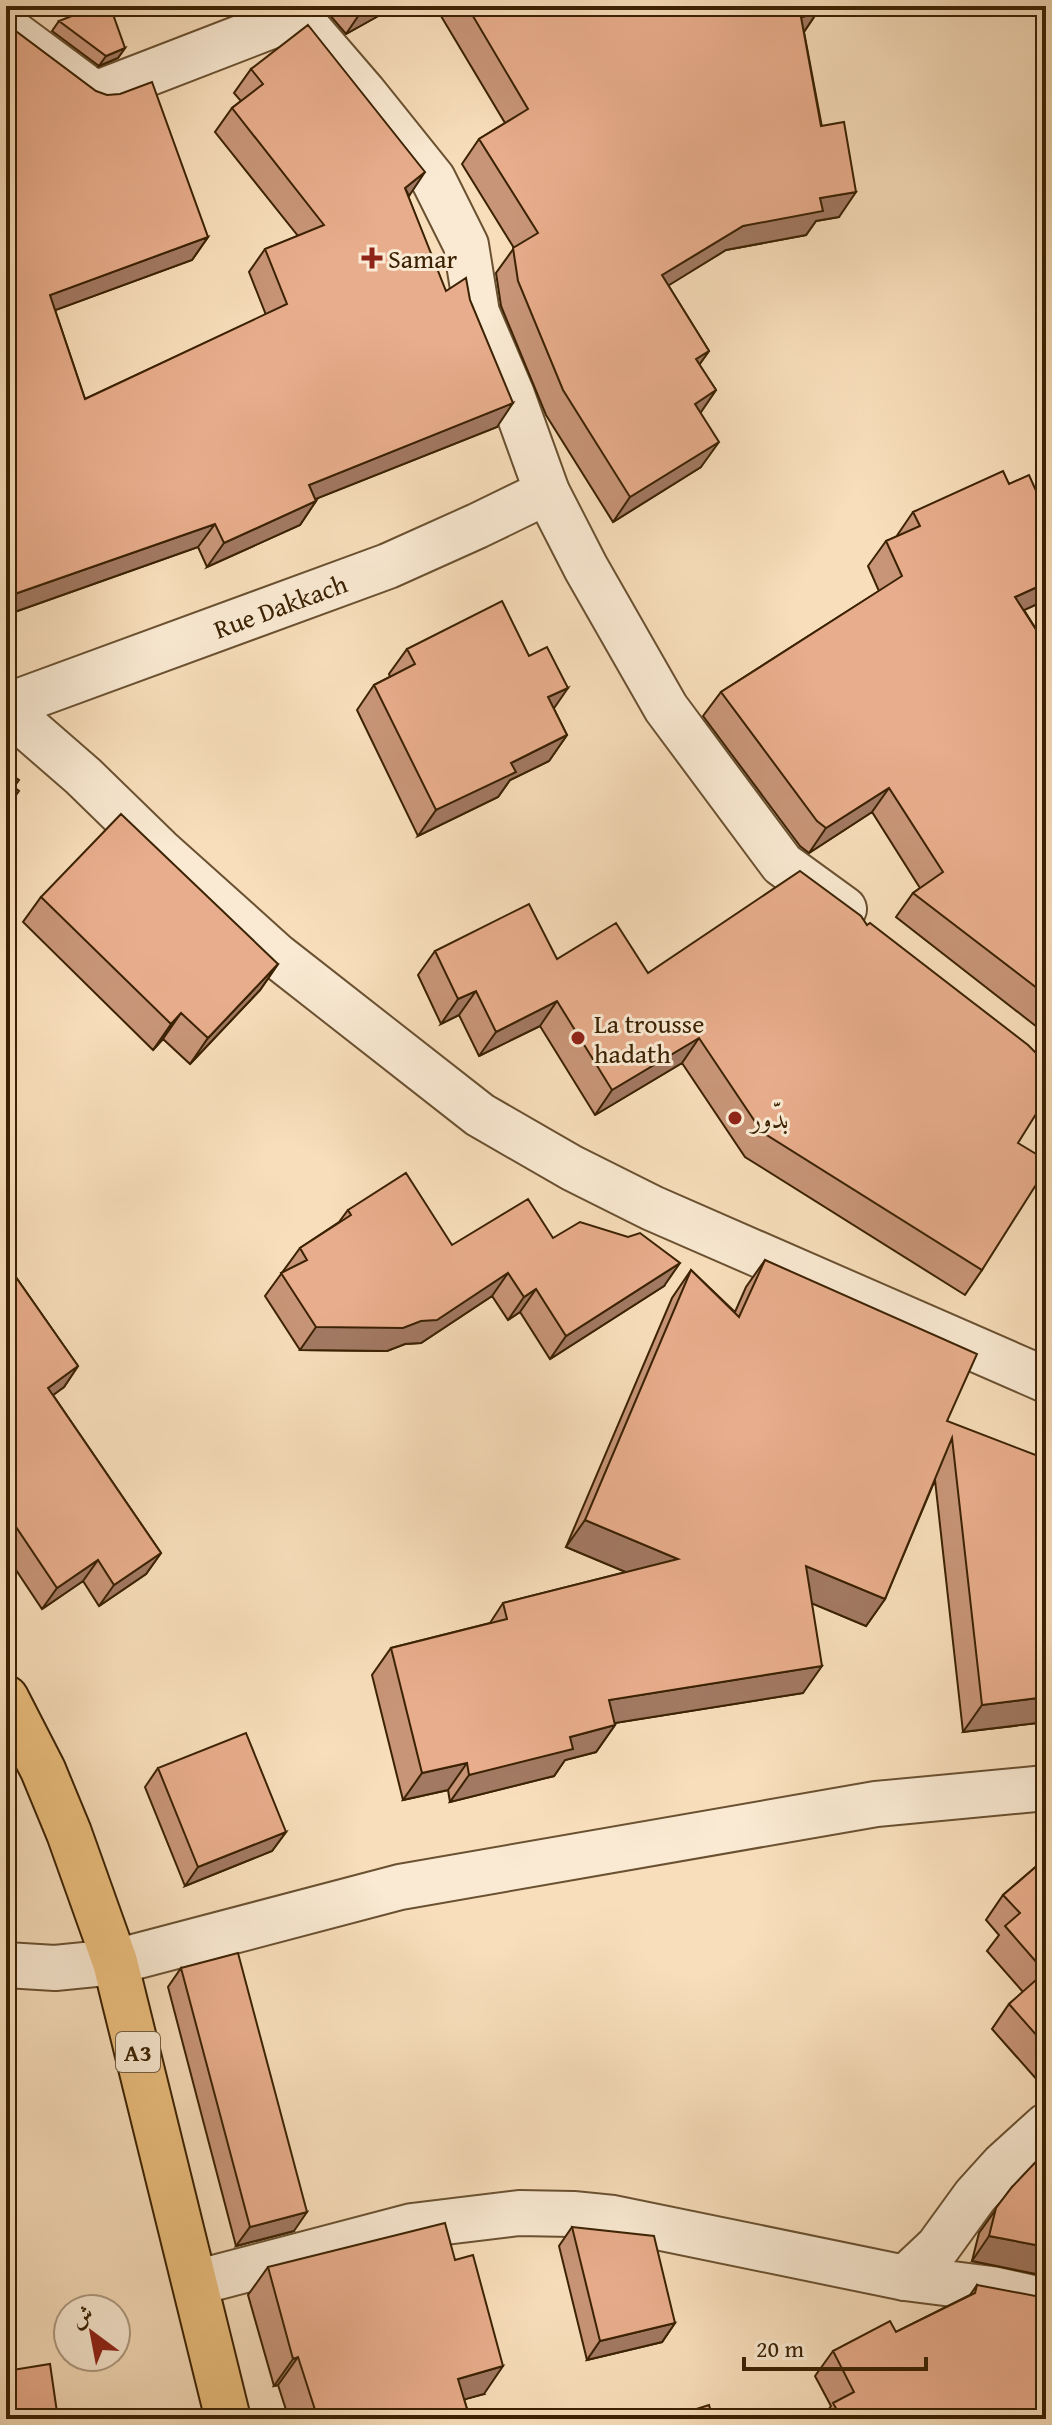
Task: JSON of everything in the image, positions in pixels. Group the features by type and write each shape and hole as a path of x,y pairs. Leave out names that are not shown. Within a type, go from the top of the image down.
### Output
{"highway":[{"name":"A3","path":"6,1698 43,1770 115,1962 228,2419"}],"street":[{"path":"6,28 95,94 293,11 433,179 466,245 477,313 512,395 547,492 586,568 666,708 782,864 881,937"},
{"name":"Rue Dakkach","path":"6,708 388,566 547,492"},
{"path":"6,708 277,956 480,1115 572,1168 652,1208 1046,1380"},
{"path":"6,1965 55,1968 115,1962 400,1887 876,1804 1046,1788"},
{"path":"905,2278 938,2247 975,2196 1003,2165 1046,2126"},
{"path":"195,2283 412,2226 519,2213 573,2214 613,2218 905,2278 992,2289 1046,2301"}],"building":[{"path":"97,6 110,6 125,48 106,56 59,21"},
{"path":"467,6 814,6 816,14 801,17 821,126 844,122 856,192 820,198 823,211 743,226 662,275 709,351 696,359 716,390 695,404 719,442 630,497 563,390 518,281 513,248 538,233 479,139 528,109"},
{"path":"308,25 425,172 405,188 446,291 466,278 470,300 513,403 309,485 316,501 224,543 215,524 6,597 6,32 13,29 96,91 107,95 120,94 152,82 208,237 50,295 85,399 287,304 265,249 324,225 232,108 263,84 251,69"},
{"path":"1003,471 1009,484 1029,475 1046,513 1046,583 1015,597 1046,645 1046,995 913,893 943,872 889,788 826,828 817,821 721,692 902,576 886,541 920,526 913,512"},
{"path":"502,601 529,656 547,647 568,688 548,697 567,735 511,763 516,772 436,810 374,685 415,664 407,649"},
{"path":"6,771 19,780 14,787 19,791 6,809"},
{"path":"121,814 278,964 208,1038 181,1013 171,1024 41,897"},
{"path":"800,871 1028,1045 1046,1063 1046,1098 1018,1143 1046,1160 1046,1169 982,1270 762,1132 699,1038 612,1090 557,1001 496,1032 476,991 458,999 435,951 529,904 557,959 616,923 648,973"},
{"path":"406,1173 452,1245 528,1199 553,1238 580,1222 628,1237 640,1233 680,1263 566,1336 536,1289 524,1297 508,1273 437,1320 421,1321 403,1328 316,1327 281,1273 307,1260 300,1248 351,1215 348,1210"},
{"path":"765,1260 977,1354 947,1421 1046,1459 1046,1697 982,1705 952,1438 885,1599 806,1566 822,1666 609,1700 615,1725 570,1737 573,1749 469,1775 467,1763 422,1773 391,1648 507,1619 503,1603 678,1559 585,1520 691,1270 739,1317"},
{"path":"6,1263 78,1366 48,1388 161,1553 114,1585 98,1560 57,1588 6,1512"},
{"path":"246,1733 286,1832 198,1867 158,1768"},
{"path":"1046,1858 1046,2046 1009,2004 1045,1972 1005,1926 1020,1913 1003,1895"},
{"path":"238,1953 307,2212 250,2227 181,1968"},
{"path":"1046,2151 1046,2247 989,2236 996,2208"},
{"path":"445,2223 455,2260 473,2255 503,2366 458,2379 470,2419 318,2419 298,2357 293,2359 268,2267"},
{"path":"572,2227 654,2236 675,2323 600,2341"},
{"path":"977,2285 1046,2298 1046,2419 842,2419 833,2403 854,2392 833,2351 890,2321 896,2332 975,2293"},
{"path":"50,2364 58,2419 6,2419 6,2371"},
{"path":"709,2405 713,2419 665,2419"}],"place":[{"name":"Samar","path":"372,258"},
{"name":"La trousse hadath","path":"578,1038"},
{"name":"بدّور","path":"735,1118"}]}
